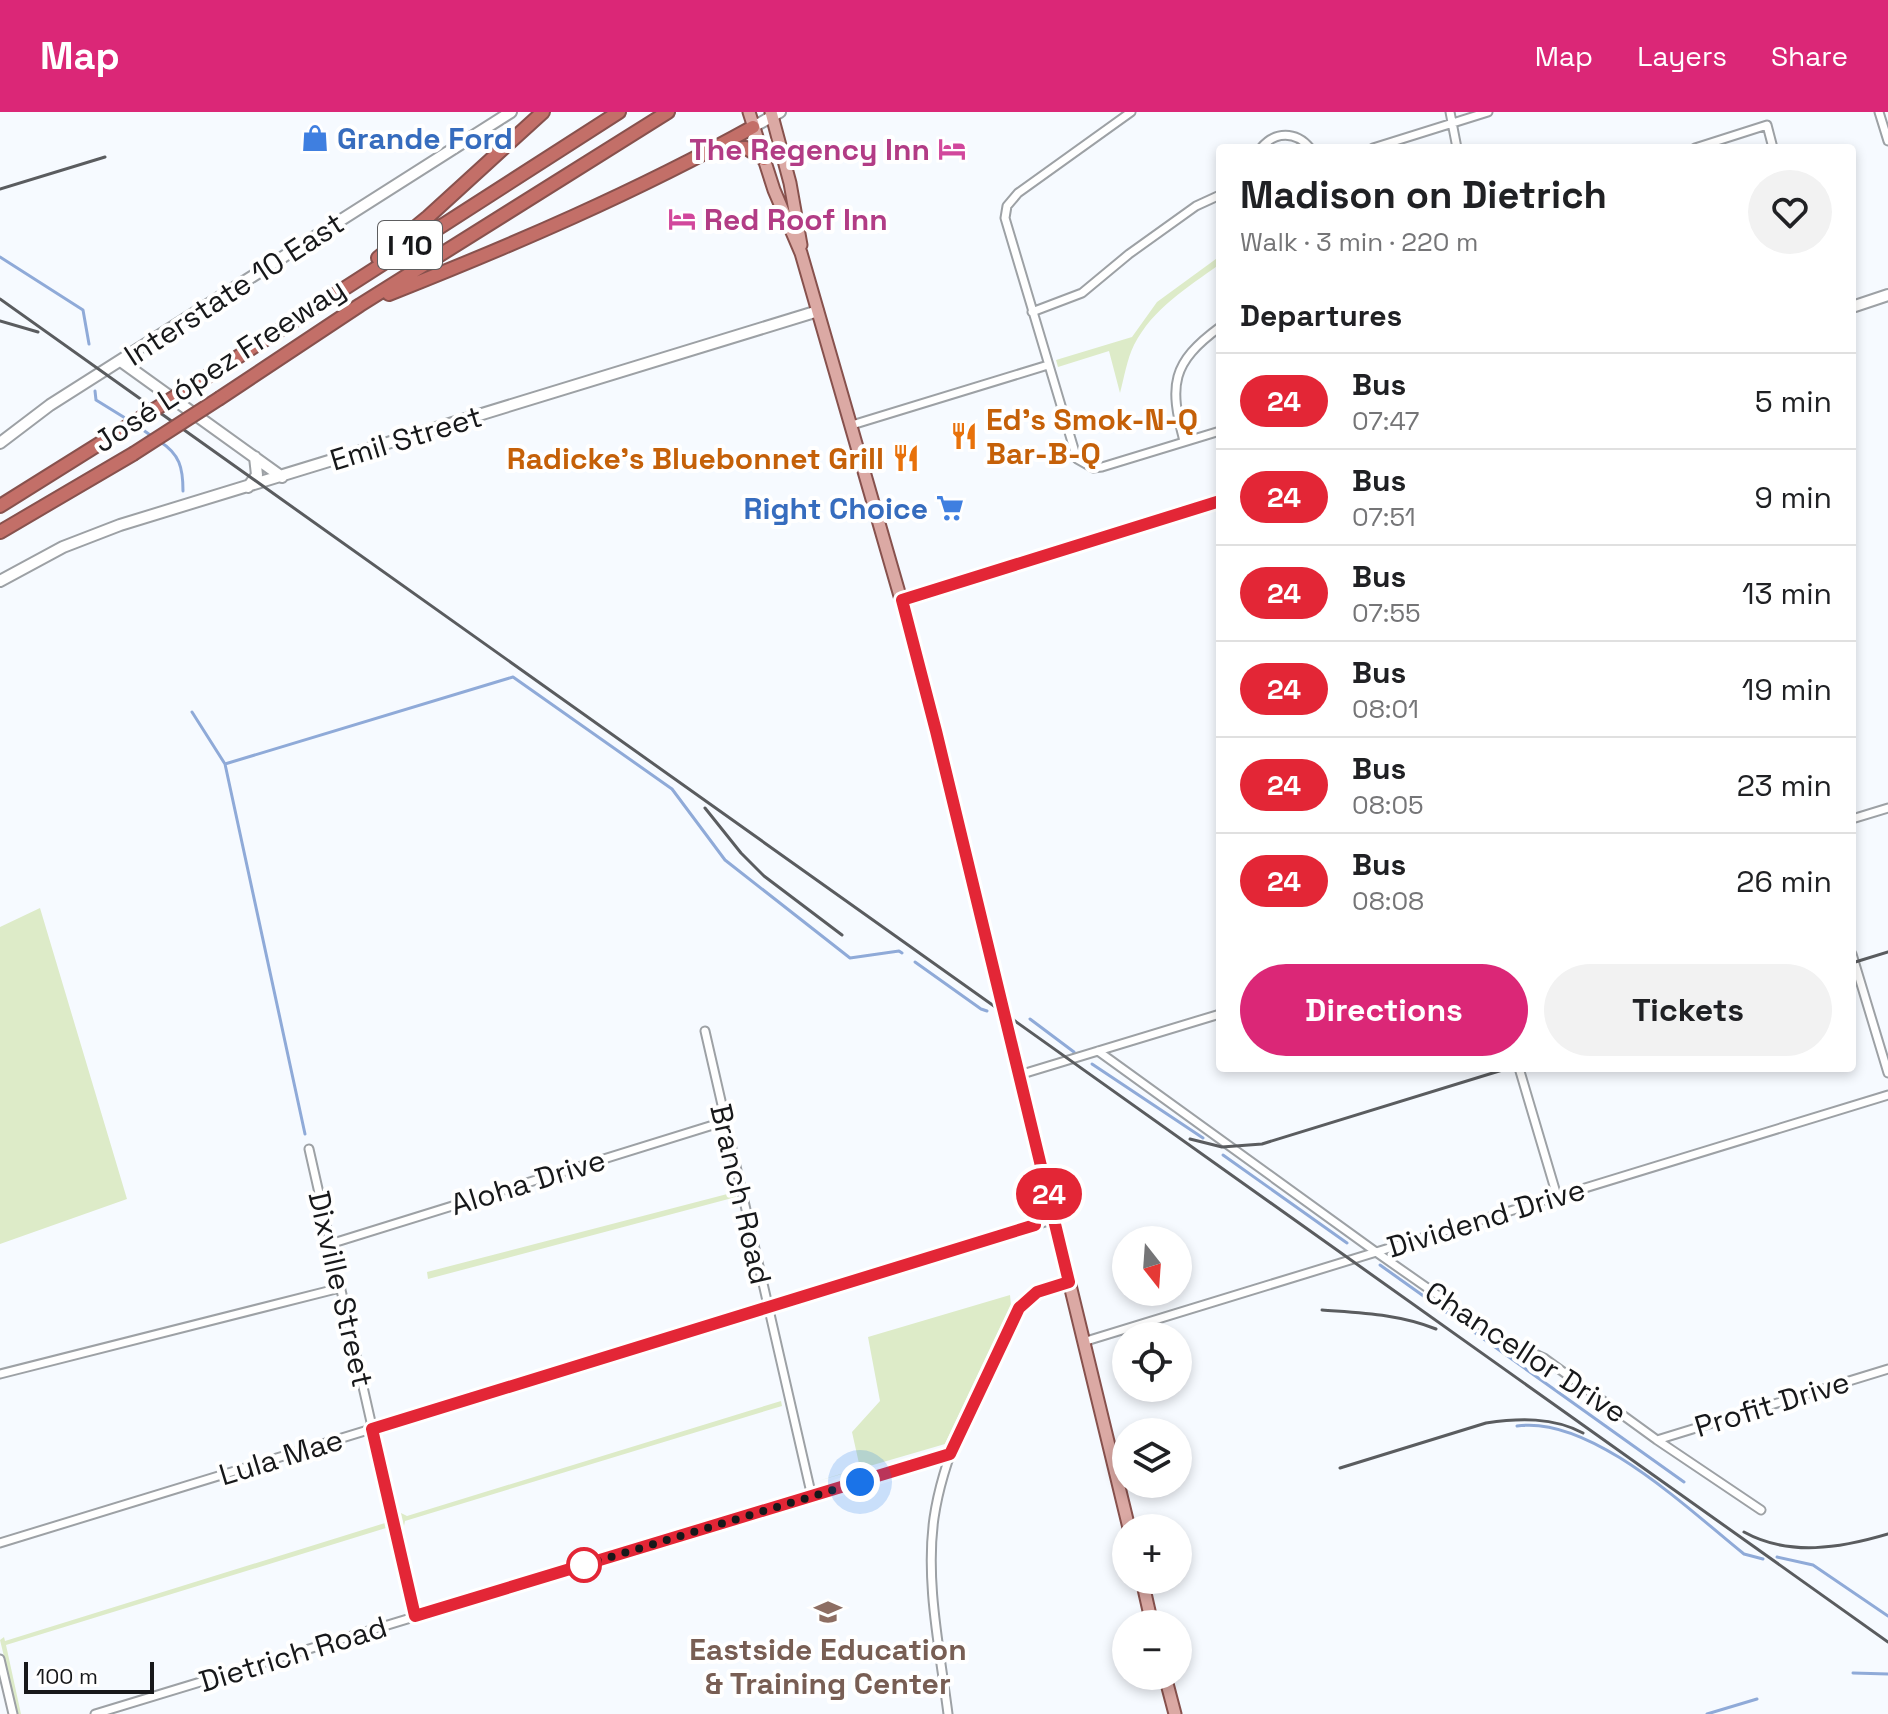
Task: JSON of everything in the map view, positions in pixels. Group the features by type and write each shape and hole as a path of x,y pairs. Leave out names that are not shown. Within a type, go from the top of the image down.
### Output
{"highway":[{"path":"352,282 543,112"},
{"name":"José López Freeway","path":"0,506 619,112"},
{"name":"José López Freeway","path":"0,532 133,454 360,305 668,112"},
{"path":"360,305 566,221 713,150 753,127"},
{"path":"713,150 746,148 764,159"}],"main road":[{"name":"Interstate 10 East","path":"0,443 50,405 511,112"},
{"path":"749,112 776,195 801,253 902,600 1126,1514"},
{"path":"753,127 774,114 797,215 801,253"},
{"path":"1856,306 1888,295"},
{"name":"Emil Street","path":"0,581 82,539 818,311"},
{"path":"122,362 282,477"},
{"path":"248,487 257,475 255,457"},
{"path":"902,600 1216,503"},
{"path":"1169,1690 1175,1714"}],"street":[{"path":"1131,112 1018,193 1006,211 1032,312 1077,459 1086,466 1102,467 1216,432"},
{"path":"1450,112 1456,144"},
{"path":"1386,144 1488,112"},
{"path":"1879,112 1888,141"},
{"path":"1708,144 1767,125 1772,144"},
{"path":"1266,144 1285,135 1301,139 1306,144"},
{"path":"1032,312 1082,293 1129,254 1196,206 1216,197"},
{"path":"1184,441 1175,406 1180,368 1192,349 1216,330"},
{"path":"852,425 1048,365"},
{"path":"1856,818 1888,808"},
{"path":"1856,967 1888,1073"},
{"path":"1019,1075 1216,1015"},
{"name":"Branch Road","path":"705,1031 812,1497"},
{"name":"Chancellor Drive","path":"1098,1051 1499,1338 1544,1358 1761,1510"},
{"path":"1520,1072 1557,1196"},
{"name":"Dividend Drive","path":"1083,1342 1888,1095"},
{"name":"Aloha Drive","path":"330,1244 726,1121"},
{"name":"Dixville Street","path":"309,1149 415,1616"},
{"name":"Lula Mae","path":"0,1543 1055,1219"},
{"path":"948,1714 931,1559 934,1518 950,1454 1019,1308 1037,1292 1069,1282"},
{"path":"0,1374 340,1288"},
{"name":"Profit Drive","path":"1657,1440 1888,1369"},
{"name":"Dietrich Road","path":"95,1714 950,1454"},
{"path":"0,1659 13,1714"}],"green space":[{"path":"1216,259 1216,267 1161,309 1142,332 1129,356 1120,393 1109,351 1058,367 1056,360 1132,337 1157,302"},
{"path":"40,908 127,1199 0,1244 0,927"},
{"path":"735,1192 736,1197 428,1279 427,1272"},
{"path":"1010,1295 1011,1305 945,1444 818,1481 860,1468 852,1432 880,1401 868,1337"},
{"path":"781,1401 782,1406 405,1521 404,1526 401,1513 407,1516"},
{"path":"385,1523 386,1528 6,1645 21,1714 18,1714 0,1640 4,1637 5,1641"}],"waterway":[{"path":"0,257 83,310 89,344"},
{"path":"95,391 96,400 130,421"},
{"path":"136,425 153,437"},
{"path":"159,441 172,451 179,462 183,491"},
{"path":"225,764 513,677 672,789 725,860 850,958 902,953"},
{"path":"192,712 225,764 305,1134"},
{"path":"915,962 987,1011"},
{"path":"1030,1019 1074,1052"},
{"path":"1092,1064 1203,1138"},
{"path":"1223,1155 1347,1243"},
{"path":"1380,1265 1684,1482"},
{"path":"1517,1426 1546,1427 1576,1435 1607,1450 1668,1491 1744,1554 1763,1559"},
{"path":"1777,1557 1813,1565 1888,1616"},
{"path":"1853,1673 1888,1674"},
{"path":"1707,1714 1757,1699"}],"railway":[{"path":"0,189 105,157"},
{"path":"0,299 1888,1642"},
{"path":"0,321 38,332"},
{"path":"705,808 764,876 842,935"},
{"path":"1856,962 1888,952"},
{"path":"1190,1139 1222,1147 1262,1144 1496,1072"},
{"path":"1322,1310 1394,1317 1436,1329"},
{"path":"1340,1468 1486,1423 1536,1420 1560,1424 1583,1433"},
{"path":"1744,1532 1779,1545 1815,1548 1888,1534"}],"bus line":[{"name":"24","path":"1035,1225 372,1429 415,1616 950,1454 1019,1308 1037,1292 1069,1282 902,600 1216,502"}],"place":[{"name":"Grande Ford","path":"315,138"},
{"name":"The Regency Inn","path":"952,149"},
{"name":"Red Roof Inn","path":"682,219"},
{"name":"Ed's Smok-N-Q Bar-B-Q","path":"964,436"},
{"name":"Radicke's Bluebonnet Grill","path":"906,458"},
{"name":"Right Choice","path":"950,508"},
{"name":"Eastside Education & Training Center","path":"828,1612"}],"route":[{"path":"584,1565 860,1482"}]}
